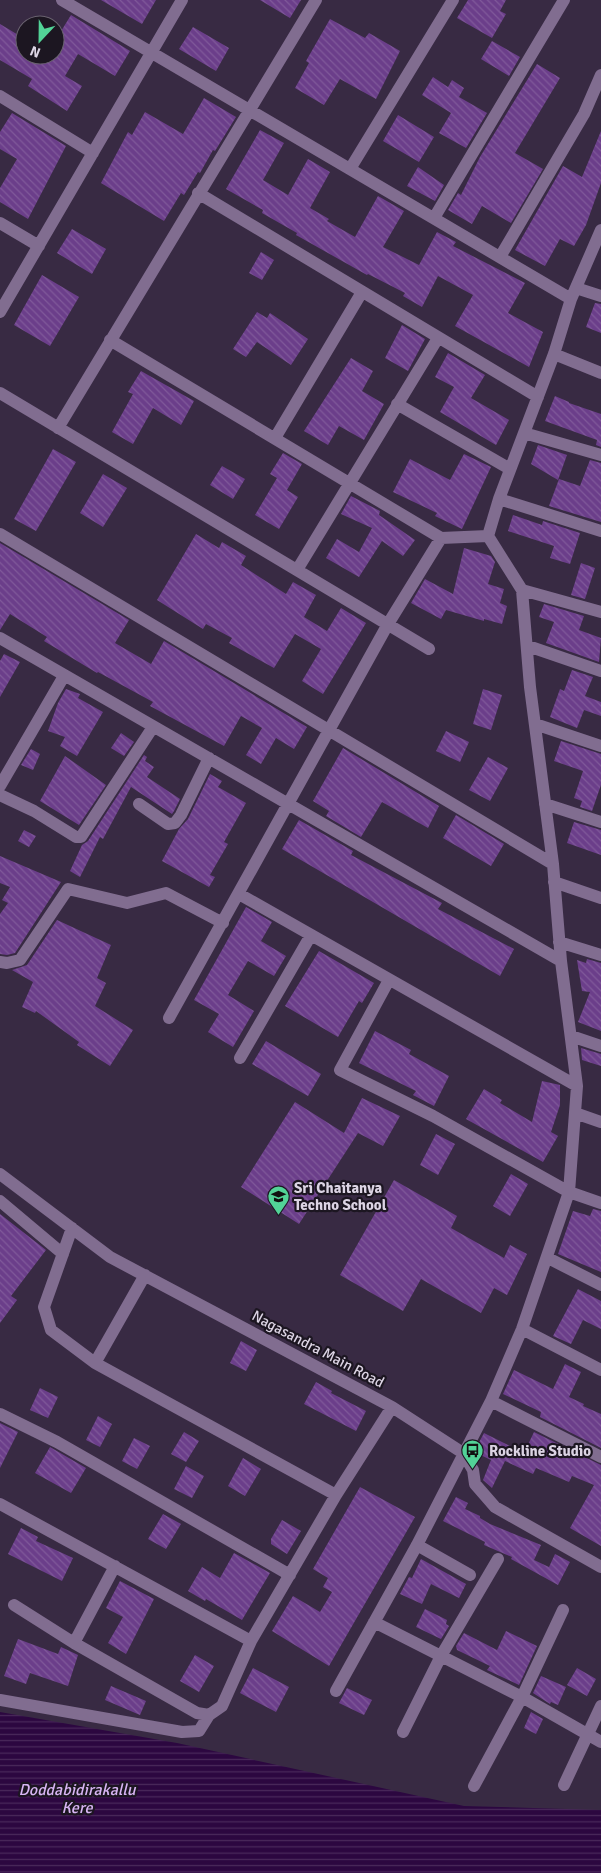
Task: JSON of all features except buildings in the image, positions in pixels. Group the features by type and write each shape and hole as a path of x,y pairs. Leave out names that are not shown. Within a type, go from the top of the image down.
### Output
{"street":[{"path":"62,0 500,257 573,294 601,296"},
{"path":"0,312 182,0"},
{"path":"58,428 316,0"},
{"path":"350,169 453,0"},
{"path":"434,218 564,0"},
{"path":"500,257 584,114 601,75"},
{"path":"0,96 93,153"},
{"path":"198,193 538,397"},
{"path":"0,223 39,246"},
{"path":"336,1692 417,1546 491,1401 522,1329 548,1258 569,1192 577,1086 561,961 553,864 535,724 522,590 488,536 499,499 554,354 573,294 601,230"},
{"path":"275,438 362,292"},
{"path":"296,570 438,338"},
{"path":"110,340 441,538 488,536"},
{"path":"554,354 601,373"},
{"path":"0,393 429,649"},
{"path":"397,404 510,469"},
{"path":"524,433 601,455"},
{"path":"499,499 601,531"},
{"path":"0,534 553,864"},
{"path":"169,1018 388,624 441,538"},
{"path":"522,590 601,612"},
{"path":"0,638 561,961"},
{"path":"528,646 601,671"},
{"path":"0,786 64,676"},
{"path":"535,724 601,746"},
{"path":"0,795 34,811 76,837 81,837 153,727"},
{"path":"139,804 168,824 174,823 181,815 209,758"},
{"path":"545,804 601,822"},
{"path":"554,882 601,898"},
{"path":"0,962 7,964 20,960 68,890 127,903 166,893 223,923"},
{"path":"239,894 577,1086"},
{"path":"240,1058 310,935"},
{"path":"559,942 601,955"},
{"path":"389,980 340,1070 433,1116 569,1192 601,1203"},
{"path":"571,1036 601,1046"},
{"path":"575,1113 601,1122"},
{"name":"Nagasandra Main Road","path":"0,1174 110,1257 392,1407 463,1453"},
{"path":"17,1216 29,1196"},
{"path":"0,1202 63,1254"},
{"path":"72,1228 44,1308 51,1330 95,1363 336,1495"},
{"path":"548,1258 601,1285"},
{"path":"95,1363 145,1275"},
{"path":"522,1329 601,1370"},
{"path":"491,1401 601,1457"},
{"path":"0,1700 182,1732 199,1731 209,1715 222,1706 251,1641 336,1495 392,1407"},
{"path":"0,1414 57,1442 290,1574"},
{"path":"463,1453 473,1470 475,1484 495,1507 601,1567"},
{"path":"0,1504 251,1641"},
{"path":"417,1546 470,1575"},
{"path":"403,1732 441,1656 498,1559"},
{"path":"74,1643 115,1566"},
{"path":"14,1605 74,1643 197,1713 209,1715"},
{"path":"474,1786 522,1697 564,1610"},
{"path":"374,1622 522,1697 601,1742"},
{"path":"564,1785 601,1706"}],"water":[{"name":"Doddabidirakallu Kere","path":"0,1712 177,1743 464,1806 601,1810 601,1873 0,1873"}],"place":[{"name":"Sri Chaitanya Techno School","path":"278,1216"},
{"name":"Rockline Studio","path":"473,1470"}]}
